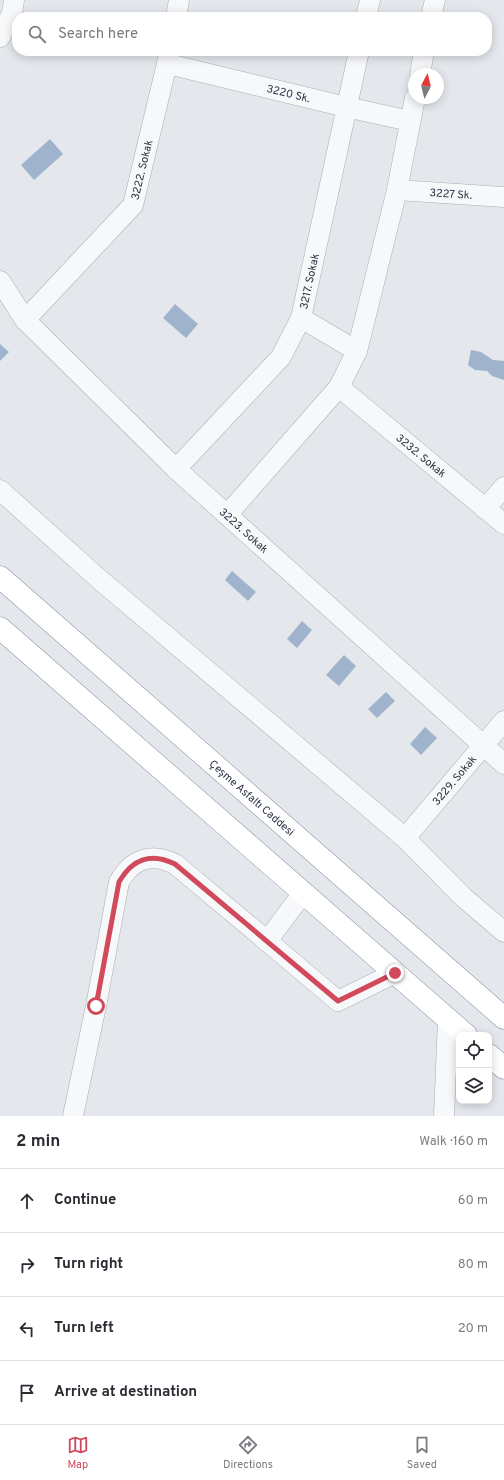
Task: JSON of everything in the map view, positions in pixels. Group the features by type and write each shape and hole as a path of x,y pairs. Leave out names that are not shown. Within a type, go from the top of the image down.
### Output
{"highway":[{"name":"Çeşme Asfaltı Caddesi","path":"0,577 504,1018"},
{"path":"0,628 462,1032"},
{"path":"492,1058 504,1068"}],"street":[{"path":"12,12 14,0"},
{"path":"177,12 179,0"},
{"path":"367,12 370,0"},
{"path":"432,12 435,0"},
{"path":"0,37 12,14"},
{"name":"3217. Sokak","path":"176,469 281,357 301,318 358,56"},
{"path":"421,68 423,56"},
{"name":"3220 Sk.","path":"169,57 346,107 410,121"},
{"name":"3222. Sokak","path":"25,320 133,205 169,57"},
{"path":"227,515 339,386 357,351 397,190 414,104"},
{"name":"3227 Sk.","path":"397,190 504,197"},
{"name":"3223. Sokak","path":"0,281 25,320 176,469 504,764"},
{"path":"301,318 357,351"},
{"name":"3232. Sokak","path":"339,386 504,524"},
{"path":"485,509 504,486"},
{"path":"0,490 99,579 405,838 463,898 504,932"},
{"name":"3229. Sokak","path":"405,838 504,721"},
{"path":"73,1116 96,1006 119,882 124,873 132,865 141,860 158,858 175,864 338,1001 395,973"},
{"path":"267,941 303,892"},
{"path":"444,1116 448,1020"}],"water":[{"path":"50,139 63,154 34,180 21,165"},
{"path":"175,304 198,324 186,338 163,318"},
{"path":"0,344 9,352 0,361"},
{"path":"471,350 481,352 493,360 504,361 504,380 492,376 487,371 475,370 468,365"},
{"path":"232,571 256,592 248,601 225,580"},
{"path":"302,621 312,630 297,648 287,639"},
{"path":"344,655 356,666 339,686 326,675"},
{"path":"386,692 395,701 377,718 368,709"},
{"path":"425,727 437,738 421,755 410,744"}],"route":[{"path":"96,1006 119,882 124,873 132,865 149,858 167,860 175,864 338,1001 395,973"}]}
